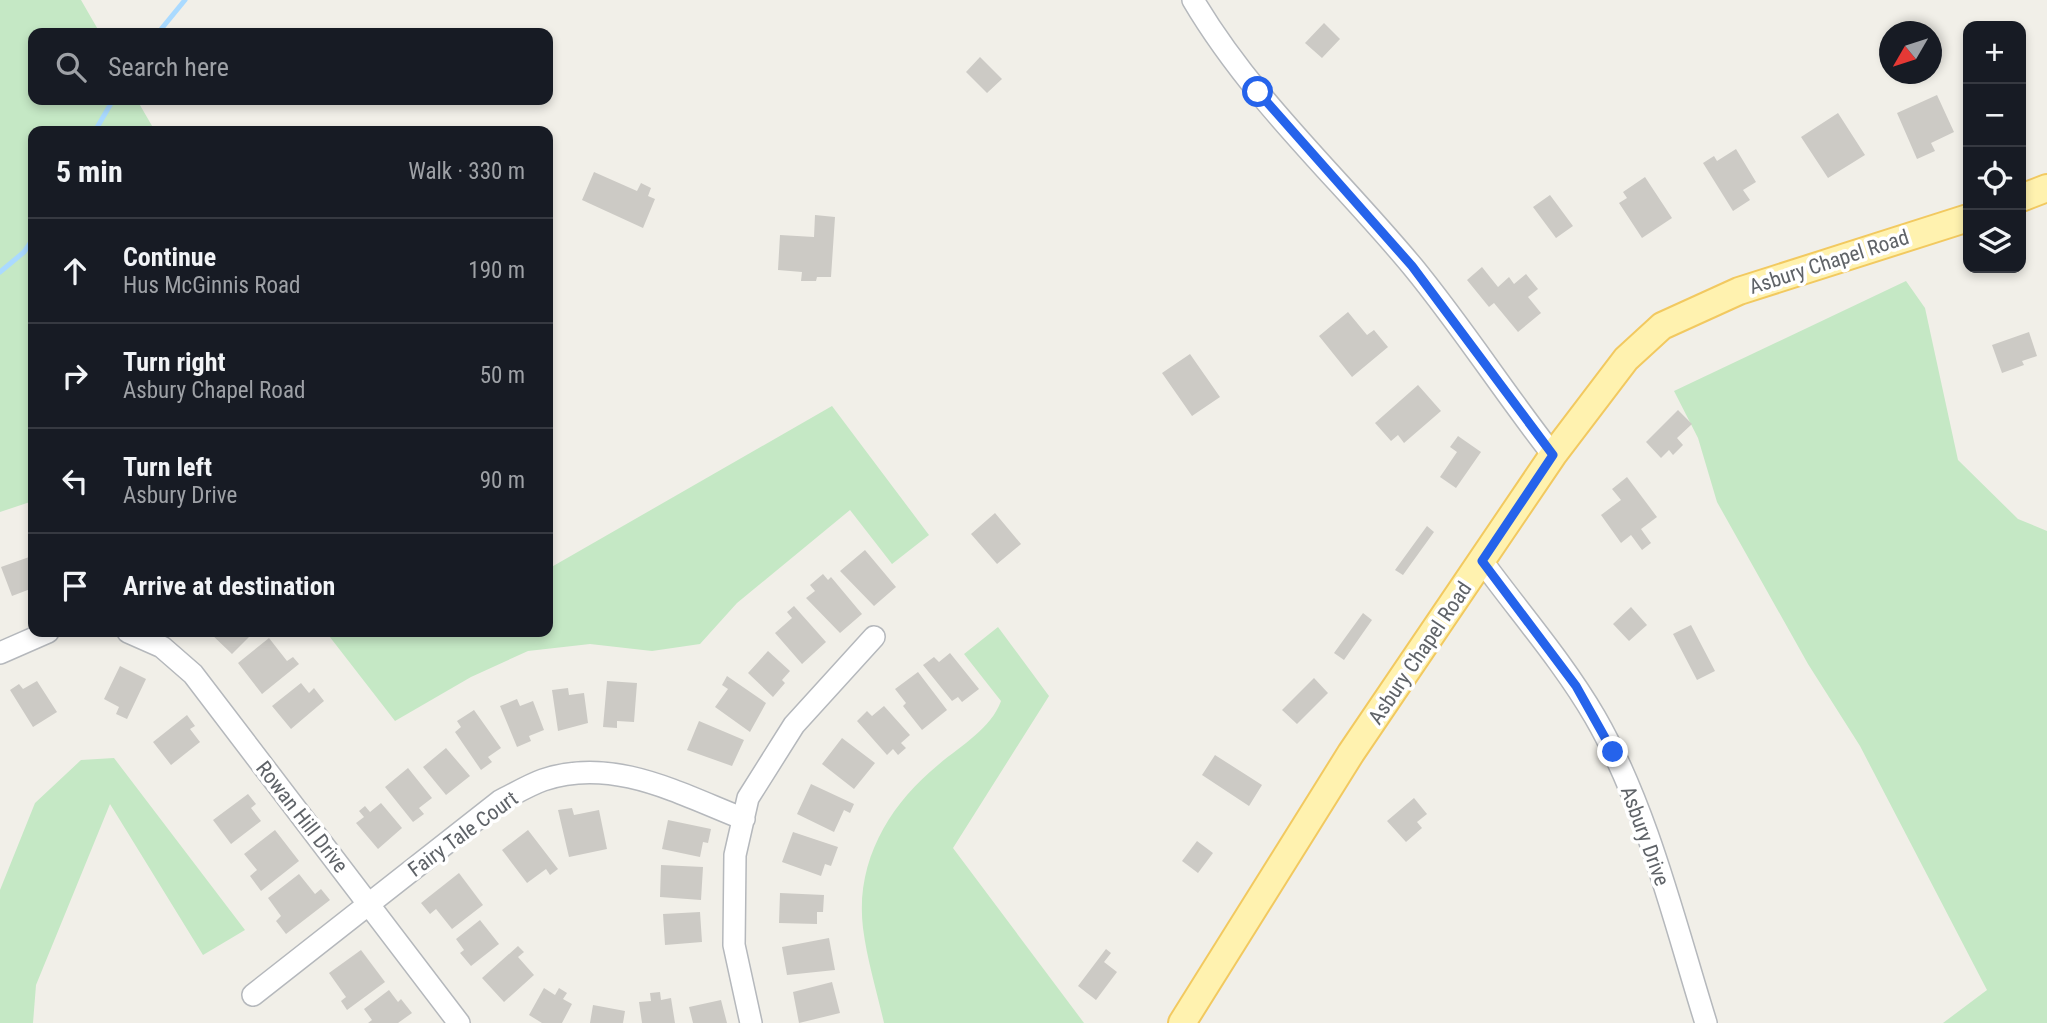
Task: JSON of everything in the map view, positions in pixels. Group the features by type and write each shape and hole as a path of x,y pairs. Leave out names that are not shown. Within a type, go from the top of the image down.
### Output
{"main road":[{"path":"2026,196 2047,188"},
{"name":"Asbury Chapel Road","path":"1182,1023 1296,838 1553,455 1626,359 1662,326 1739,290 1963,220"}],"street":[{"path":"1194,0 1223,47 1258,92 1437,297 1553,455"},
{"name":"Asbury Drive","path":"1482,561 1576,686 1613,752 1662,881 1706,1023"},
{"path":"0,653 37,637"},
{"name":"Rowan Hill Drive","path":"139,637 162,647 193,674 459,1023"},
{"path":"751,1023 734,945 735,855 748,798 794,725 874,637"},
{"name":"Fairy Tale Court","path":"253,995 500,801 544,779 592,771 642,779 744,818"}],"green space":[{"path":"0,0 81,0 97,28 28,28 28,105 140,105 152,126 28,126 28,503 0,512"},
{"path":"1906,281 1925,308 1958,460 2018,519 2047,531 2047,1023 1943,1023 1987,990 1860,746 1808,664 1717,502 1698,438 1674,391"},
{"path":"832,406 929,535 892,564 850,510 737,603 700,644 652,651 590,644 528,651 471,677 395,721 330,637 553,637 553,566"},
{"path":"998,627 1049,696 953,848 1084,1023 884,1023 863,928 864,880 870,858 879,837 904,798 938,765 982,729 996,711 1001,701 964,654"},
{"path":"114,758 245,930 203,955 110,804 36,985 33,1023 0,1023 0,890 35,803 81,760"}],"building":[{"path":"1324,23 1340,39 1322,58 1305,43"},
{"path":"980,57 1002,79 987,93 966,72"},
{"path":"1937,95 1954,132 1931,143 1935,151 1917,159 1897,113"},
{"path":"1838,113 1865,155 1828,178 1801,137"},
{"path":"1736,149 1756,182 1743,190 1750,200 1733,211 1703,163 1714,156 1717,161"},
{"path":"594,172 637,191 641,183 651,188 648,196 655,199 643,228 582,200"},
{"path":"1645,177 1672,218 1642,238 1619,203 1627,198 1623,192"},
{"path":"1550,195 1573,226 1556,238 1533,207"},
{"path":"815,215 835,217 831,277 801,281 802,272 778,270 780,235 814,237"},
{"path":"1482,267 1498,287 1509,277 1514,284 1526,274 1538,289 1528,297 1541,313 1518,332 1494,303 1489,307 1467,280"},
{"path":"1348,312 1367,335 1374,330 1388,347 1352,377 1319,336"},
{"path":"2029,332 2037,356 2022,361 2024,365 2002,373 1992,345"},
{"path":"1190,354 1220,397 1192,416 1162,373"},
{"path":"1418,385 1441,411 1404,443 1398,435 1391,441 1375,423"},
{"path":"1678,410 1692,424 1677,438 1683,445 1673,455 1669,450 1661,458 1646,442"},
{"path":"1458,436 1481,452 1456,488 1440,477 1457,452 1450,447"},
{"path":"1627,477 1657,517 1641,529 1651,543 1642,550 1631,535 1621,543 1601,515 1621,500 1612,489"},
{"path":"995,513 1021,544 997,564 971,534"},
{"path":"1427,526 1434,532 1403,575 1395,570"},
{"path":"865,550 896,587 874,606 840,571"},
{"path":"28,557 28,590 12,596 1,567"},
{"path":"823,574 828,580 831,577 862,614 840,633 806,598 815,591 810,585"},
{"path":"794,606 826,642 802,664 775,633 792,618 787,612"},
{"path":"1631,607 1647,625 1629,641 1613,624"},
{"path":"1363,613 1372,620 1344,660 1334,653"},
{"path":"1691,625 1715,671 1697,680 1673,634"},
{"path":"214,637 249,637 232,654"},
{"path":"269,638 287,661 293,657 299,664 262,694 238,663"},
{"path":"768,651 790,671 782,680 785,683 773,697 748,673"},
{"path":"950,653 979,689 962,702 958,697 952,701 923,665 934,657 939,662"},
{"path":"120,666 146,679 127,719 116,714 119,707 104,699"},
{"path":"918,672 947,710 922,730 903,706 906,703 895,689"},
{"path":"727,676 766,703 750,732 715,707 728,689 722,685"},
{"path":"1314,678 1328,693 1297,724 1282,710"},
{"path":"37,681 57,712 33,727 10,690 19,684 23,689"},
{"path":"607,681 637,683 634,722 617,721 617,728 603,727"},
{"path":"301,683 309,693 314,688 324,701 291,729 272,706"},
{"path":"568,688 569,695 584,693 588,723 558,731 552,690"},
{"path":"517,699 520,706 533,701 544,730 529,736 531,741 517,747 500,706"},
{"path":"884,706 910,735 901,743 906,748 898,755 893,749 887,755 857,721 867,711 872,716"},
{"path":"474,710 501,748 488,757 492,762 481,770 455,732 461,727 457,721"},
{"path":"187,715 195,726 190,729 200,742 171,765 153,742"},
{"path":"699,721 744,740 732,766 687,750"},
{"path":"842,738 875,763 854,789 822,764"},
{"path":"446,748 470,776 446,795 423,767"},
{"path":"1215,755 1262,785 1249,806 1202,775"},
{"path":"408,768 432,798 419,808 424,814 413,822 385,787"},
{"path":"811,784 854,804 850,813 844,810 834,832 797,814"},
{"path":"248,794 256,804 251,808 261,821 231,844 213,820"},
{"path":"1414,798 1427,814 1417,822 1422,828 1406,842 1387,821"},
{"path":"381,803 402,828 378,849 356,823 364,817 359,811 365,806 370,812"},
{"path":"572,808 574,815 599,810 607,849 569,857 558,810"},
{"path":"668,820 711,829 708,843 703,842 700,857 662,849"},
{"path":"275,830 299,861 261,891 250,876 257,870 244,854"},
{"path":"528,830 558,869 550,875 546,869 527,883 502,850"},
{"path":"793,832 838,847 831,866 825,864 821,876 782,862"},
{"path":"1197,841 1213,853 1198,873 1182,861"},
{"path":"661,865 703,867 701,900 660,897"},
{"path":"459,873 483,905 452,929 436,909 430,914 421,903"},
{"path":"299,874 315,894 321,889 330,900 286,934 276,921 281,916 268,898"},
{"path":"780,893 824,895 823,912 817,912 817,924 779,923"},
{"path":"700,912 702,942 665,945 663,914"},
{"path":"480,920 499,944 471,966 460,953 464,950 456,939"},
{"path":"829,938 835,970 787,975 782,947"},
{"path":"518,946 524,952 518,957 534,975 504,1002 482,978"},
{"path":"1106,949 1111,953 1104,962 1117,972 1096,1000 1078,986"},
{"path":"361,950 385,982 347,1010 341,1001 346,997 329,973"},
{"path":"832,982 840,1013 799,1023 793,992"},
{"path":"544,988 555,995 559,988 567,993 563,999 572,1004 562,1023 542,1023 529,1015"},
{"path":"389,990 398,1002 401,999 412,1013 398,1023 368,1023 372,1020 364,1009"},
{"path":"660,992 661,1000 671,998 675,1023 642,1023 639,1002 651,1001 650,993"},
{"path":"721,1000 727,1023 693,1023 689,1007"},
{"path":"593,1005 625,1011 623,1023 590,1023"}],"waterway":[{"path":"162,28 185,0"},
{"path":"98,126 110,105"},
{"path":"0,272 28,246"}],"route":[{"path":"1258,92 1412,266 1553,455 1482,561 1576,686 1613,752"}]}
